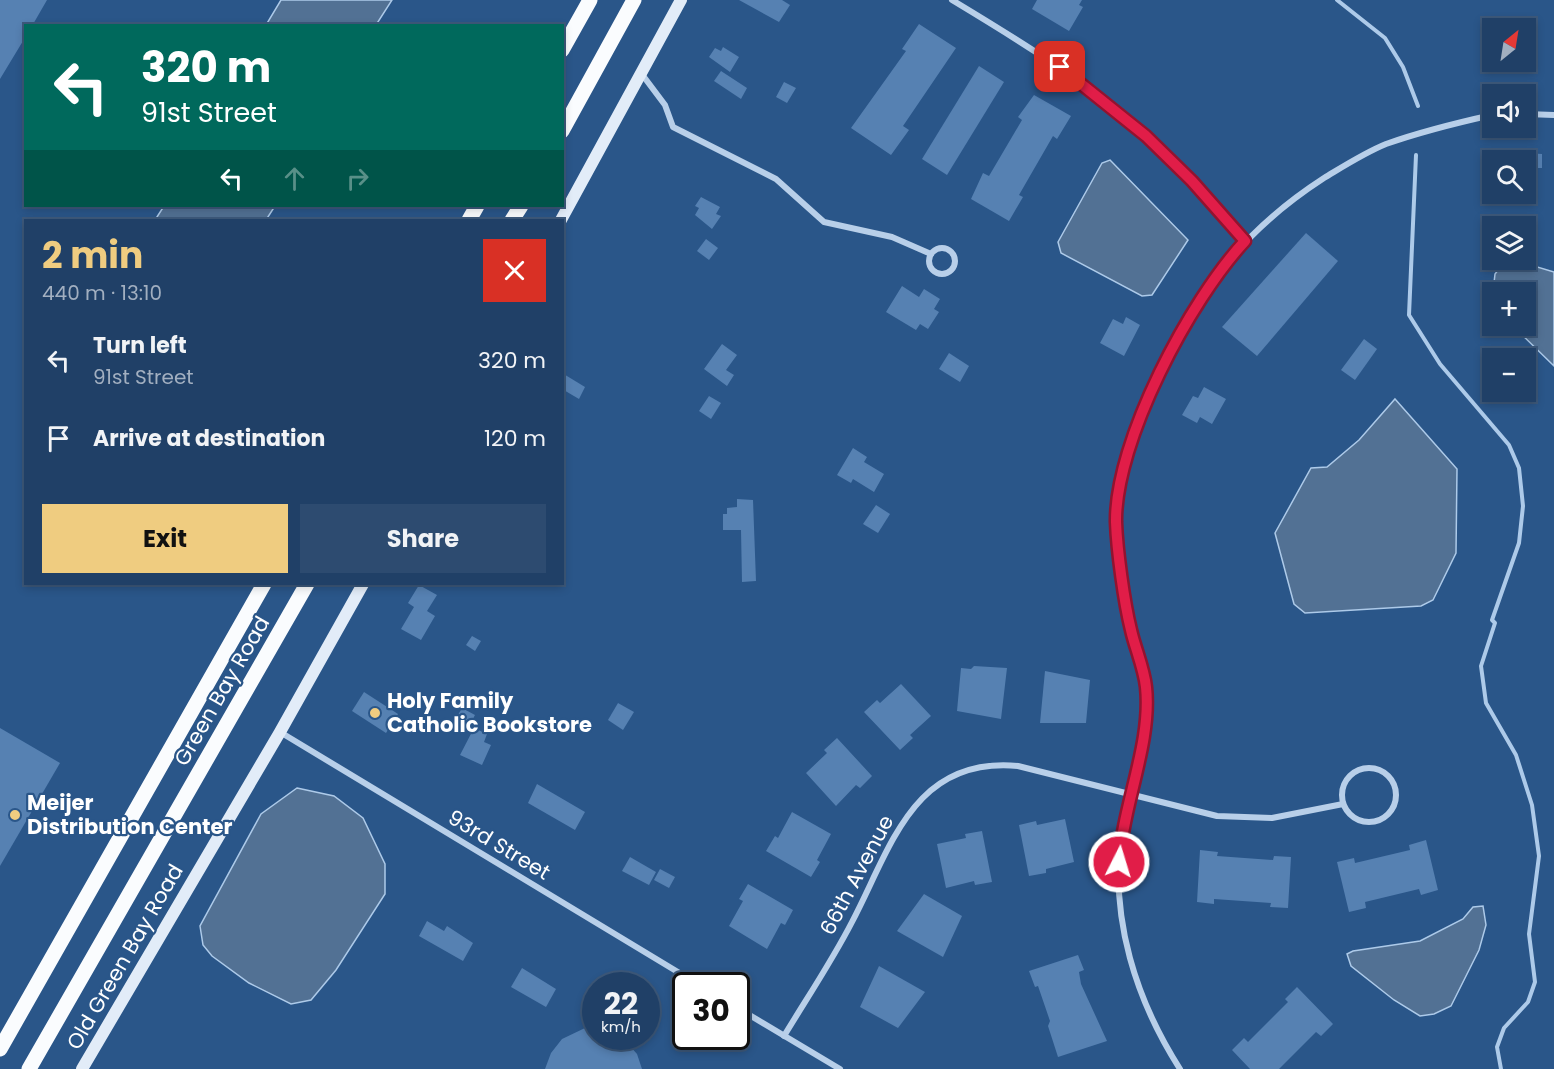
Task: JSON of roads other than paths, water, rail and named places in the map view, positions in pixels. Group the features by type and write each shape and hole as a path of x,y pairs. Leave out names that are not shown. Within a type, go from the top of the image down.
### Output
{"main road":[{"path":"564,46 590,0"},
{"path":"564,127 634,0"},
{"name":"Green Bay Road","path":"0,1049 263,585"},
{"name":"Green Bay Road","path":"29,1069 306,585"}],"street":[{"path":"562,219 681,0"},
{"path":"952,0 1060,67 1131,123 1192,181 1245,241"},
{"path":"641,72 665,105 673,127 776,179 824,222 892,237 931,254"},
{"path":"1536,114 1554,115"},
{"path":"1180,1069 1151,1021 1137,984 1124,934 1119,862 1130,794 1144,735 1146,687 1128,615 1116,522 1118,487 1137,424 1177,339 1225,263 1245,241 1297,196 1353,160 1384,145 1440,127 1482,117"},
{"path":"938,249 950,251 954,258 952,270 940,274 932,270 929,262 931,254 938,249"},
{"name":"Old Green Bay Road","path":"82,1069 280,732 362,585"},
{"name":"93rd Street","path":"280,732 678,972"},
{"name":"66th Avenue","path":"784,1036 851,924 902,822 914,805 948,779 1006,765 1216,816 1272,818 1343,804"},
{"path":"1374,768 1390,777 1395,785 1397,794 1392,810 1379,821 1362,822 1354,818 1343,804 1343,786 1355,772 1374,768"},
{"path":"750,1015 840,1069"}],"water":[{"path":"281,0 392,0 377,24 267,24"},
{"path":"1110,160 1188,240 1152,295 1142,296 1061,253 1058,242 1102,163"},
{"path":"163,207 274,207 267,219 156,219"},
{"path":"1536,267 1554,272 1554,366 1523,336 1536,336 1536,282 1494,282 1498,270 1536,270"},
{"path":"1395,399 1457,469 1456,553 1433,600 1421,606 1305,613 1294,604 1275,533 1311,468 1327,467 1359,440"},
{"path":"297,788 334,796 363,818 385,864 385,894 336,970 311,1000 291,1004 249,983 212,956 203,945 200,926 261,814"},
{"path":"1483,906 1486,925 1479,950 1451,1006 1434,1014 1420,1016 1394,1000 1351,966 1347,954 1353,951 1420,941 1463,919 1473,907"}],"waterway":[{"path":"1337,0 1385,38 1403,67 1418,106"},
{"path":"1416,155 1409,315 1440,364 1509,445 1519,468 1523,506 1519,543 1492,620 1495,623 1481,666 1486,703 1516,755 1532,805 1539,856 1529,934 1535,982 1528,1002 1504,1028 1497,1047 1501,1069"}],"place":[{"name":"Holy Family Catholic Bookstore","path":"375,713"},
{"name":"Meijer Distribution Center","path":"15,815"}]}
